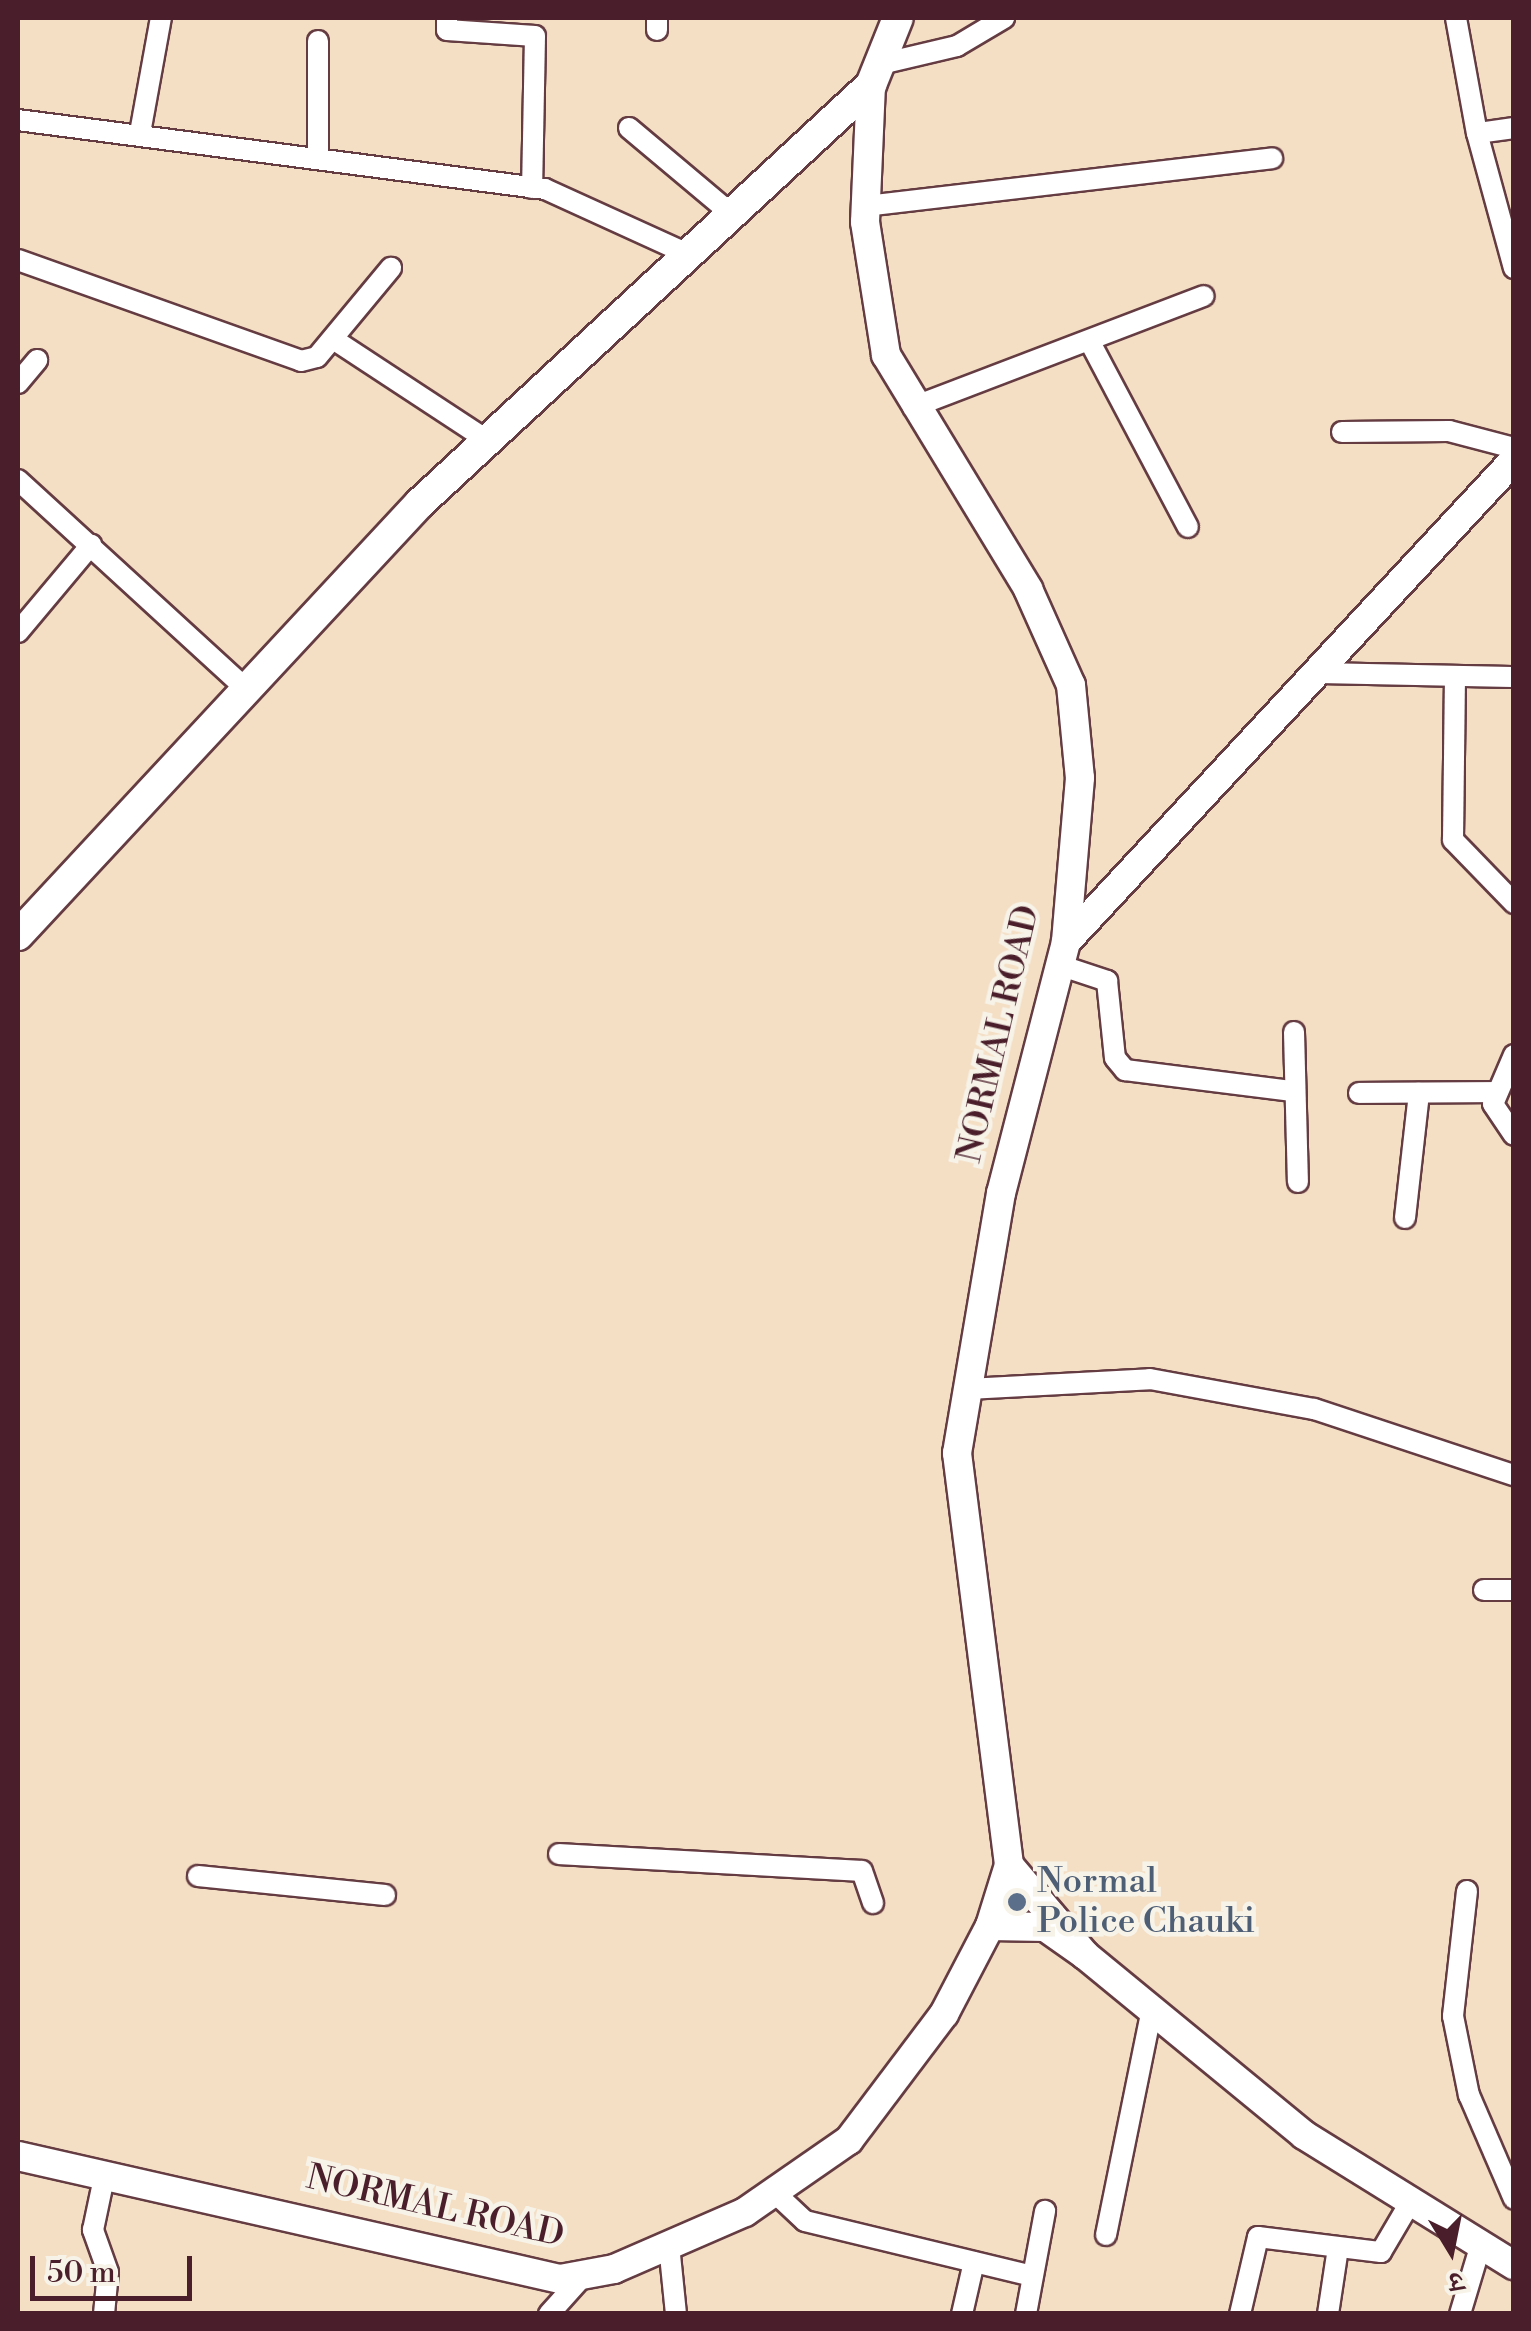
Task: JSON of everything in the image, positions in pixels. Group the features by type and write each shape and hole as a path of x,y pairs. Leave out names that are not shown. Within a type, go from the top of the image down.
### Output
{"main road":[{"path":"18,936 244,687 486,440 734,216 878,74 898,18"},
{"name":"NORMAL ROAD","path":"18,2156 560,2279 585,2274 669,2245 774,2192 850,2140 944,2014 990,1926 1008,1865 957,1453 1001,1193 1062,953 1080,778 1071,685 1028,588 913,407 886,355 866,206 878,74"},
{"path":"1062,953 1514,460"},
{"path":"1008,1865 1085,1955"},
{"path":"990,1926 1045,1926 1304,2136 1514,2264"}],"street":[{"path":"140,133 162,18"},
{"path":"448,18 447,30 535,36 532,188"},
{"path":"878,74 957,46 1004,18"},
{"path":"1456,18 1477,133 1514,268"},
{"path":"318,41 318,156"},
{"path":"18,120 318,156 532,188 690,255"},
{"path":"629,128 734,216"},
{"path":"1477,133 1514,128"},
{"path":"866,206 1272,158"},
{"path":"18,260 301,361 332,338 391,268"},
{"path":"913,407 1092,344 1204,296"},
{"path":"332,338 486,440"},
{"path":"1092,344 1188,527"},
{"path":"18,383 37,360"},
{"path":"1342,432 1449,430 1514,448"},
{"path":"18,480 244,687"},
{"path":"18,632 91,545"},
{"path":"1317,674 1514,677"},
{"path":"1455,676 1453,840 1514,903"},
{"path":"1062,953 1108,981 1116,1058 1126,1070 1291,1091"},
{"path":"1294,1032 1291,1091 1298,1182"},
{"path":"1514,1055 1494,1092 1496,1115 1514,1135"},
{"path":"1359,1093 1494,1092"},
{"path":"1404,1218 1420,1093"},
{"path":"968,1390 1150,1379 1314,1408 1514,1476"},
{"path":"1484,1590 1514,1590"},
{"path":"559,1854 862,1871 873,1904"},
{"path":"198,1876 385,1895"},
{"path":"1468,1892 1453,2016 1469,2095 1514,2198"},
{"path":"1106,2235 1151,2014"},
{"path":"104,2314 108,2272 93,2230 105,2174"},
{"path":"774,2192 805,2221 1032,2276"},
{"path":"1240,2314 1258,2237 1381,2252 1411,2201"},
{"path":"1026,2314 1045,2211"},
{"path":"1460,2314 1481,2244"},
{"path":"669,2245 676,2314"},
{"path":"1328,2314 1338,2248"},
{"path":"962,2314 974,2262"},
{"path":"549,2314 585,2274"}],"place":[{"name":"Normal Police Chauki","path":"1017,1902"}]}
